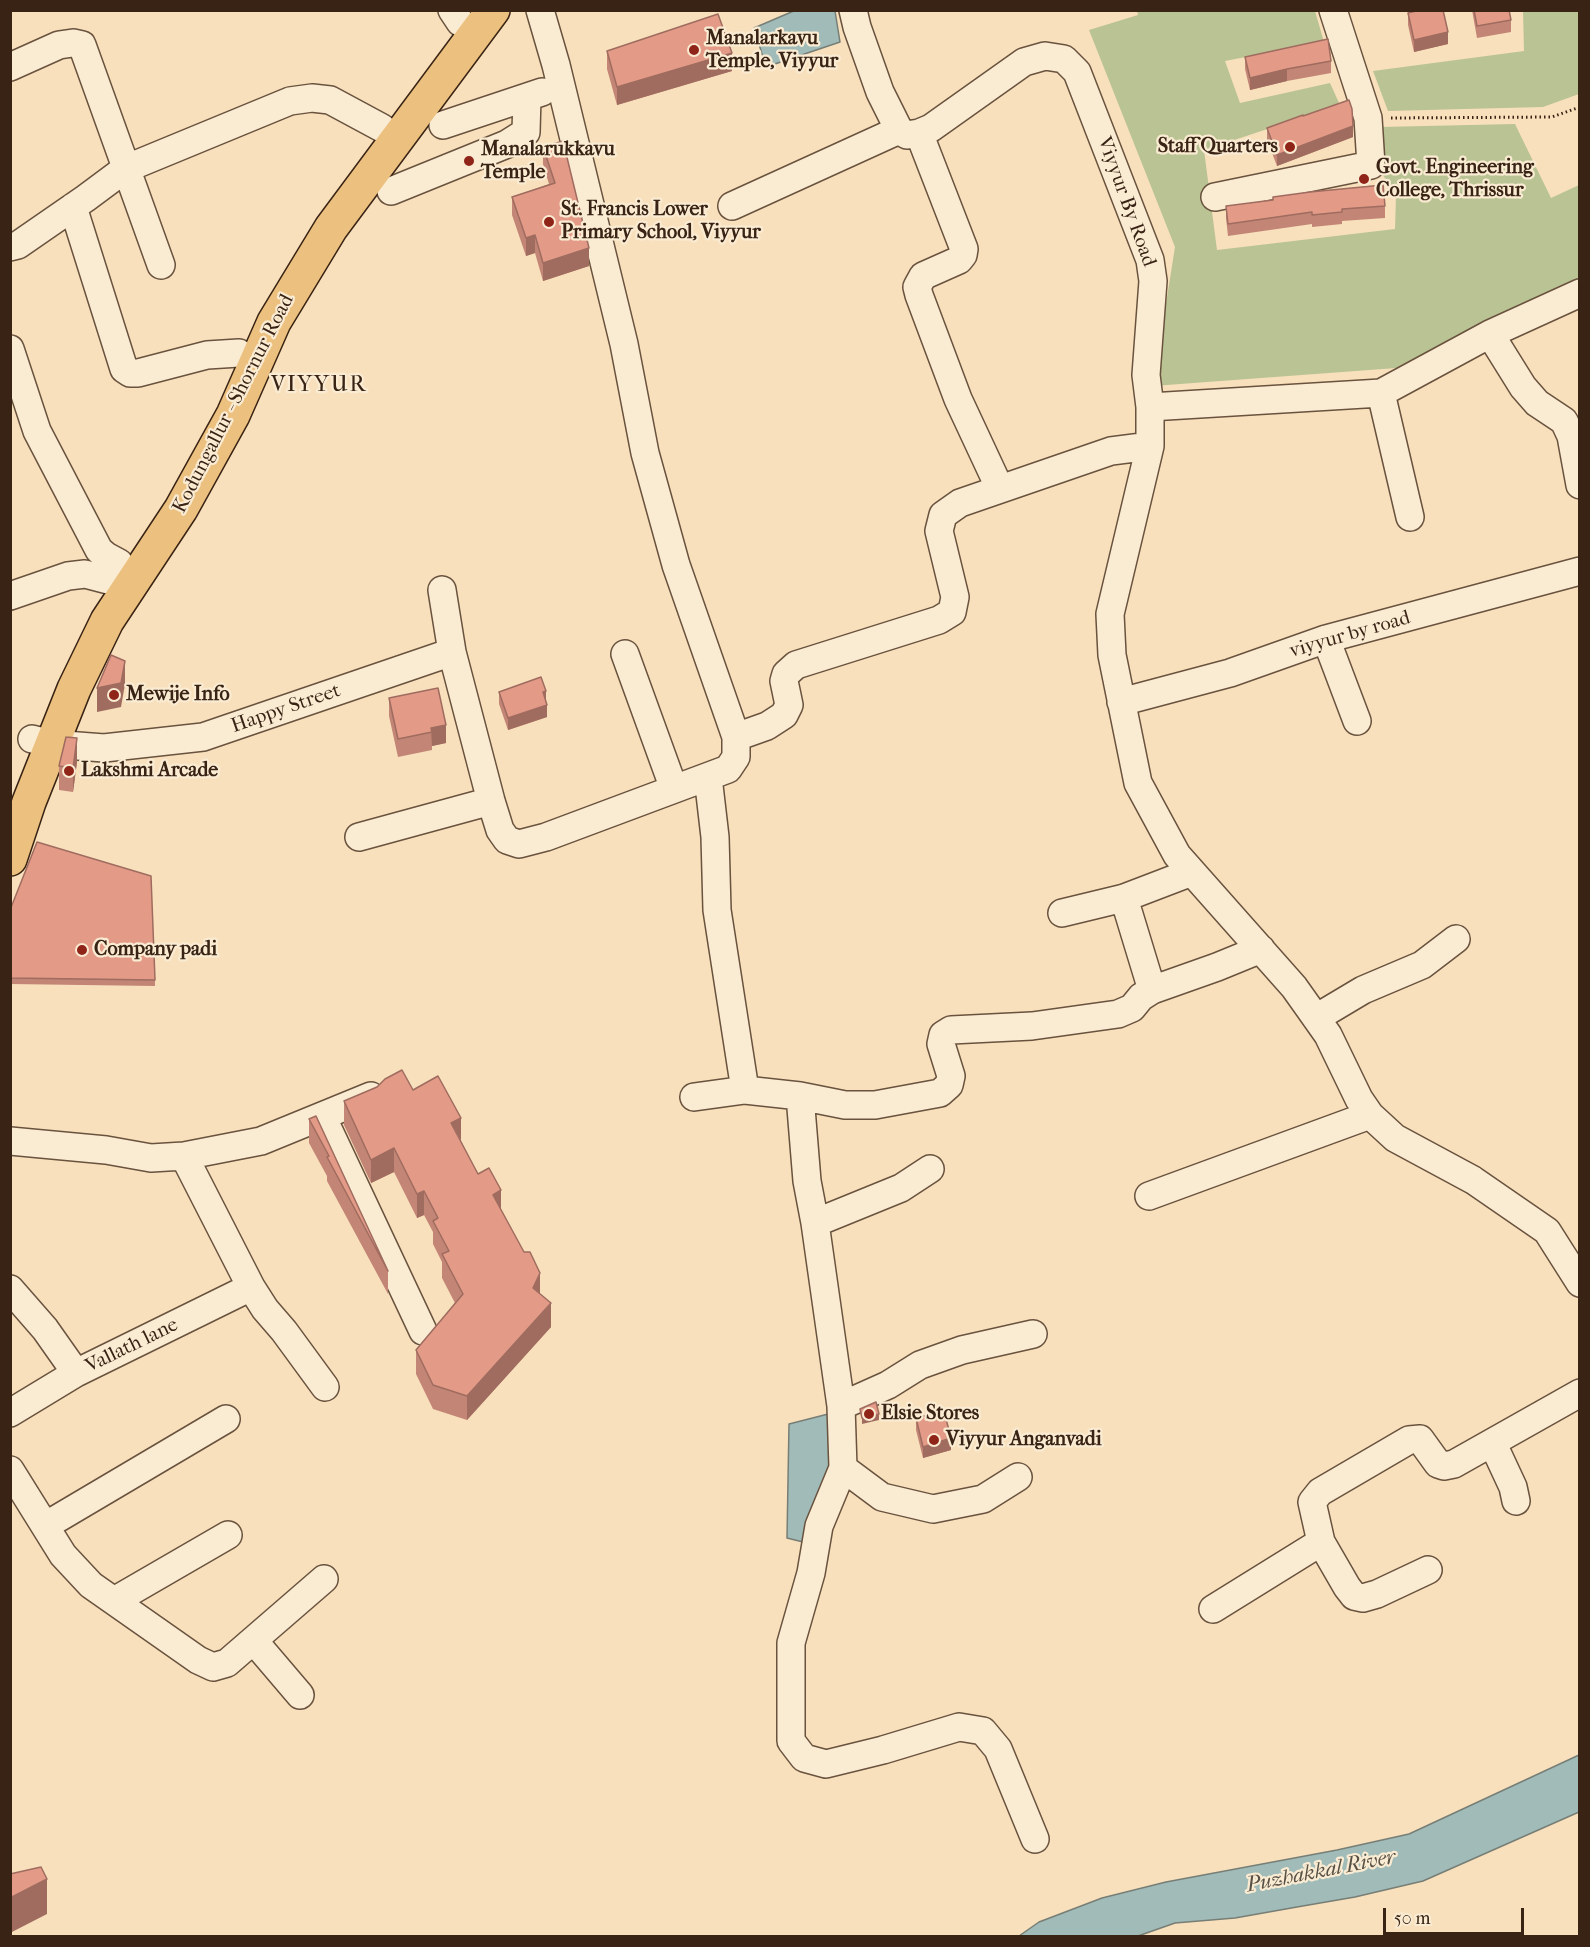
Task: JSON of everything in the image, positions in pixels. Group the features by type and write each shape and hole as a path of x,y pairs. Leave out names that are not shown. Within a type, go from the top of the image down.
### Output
{"main road":[{"name":"Kodungallur - Shornur Road","path":"10,800 74,689 107,621 181,509 233,415 274,322 302,274 336,222 493,10"},
{"name":"Kodungallur - Shornur Road","path":"10,859 30,801 58,674 114,572 179,472 285,268 460,14"}],"street":[{"path":"442,590 452,652 491,801 500,830 507,840 519,844 546,837 728,769 736,757 736,737 676,565 645,453 624,344 540,10"},
{"path":"854,10 857,27 880,92 909,131 964,249 963,255 958,260 923,276 917,287 958,399 1000,489"},
{"path":"1215,197 1371,165 1368,118 1333,10"},
{"path":"10,67 59,45 73,43 82,45 161,265"},
{"name":"Viyyur By Road","path":"732,206 909,131 931,128 1024,62 1045,56 1064,59 1077,72 1150,260 1153,281 1146,375 1150,407 1150,446 1110,614 1112,655 1138,783 1177,855 1294,987 1328,1035 1359,1099 1370,1115 1395,1138 1473,1180 1547,1231 1580,1283"},
{"path":"443,125 560,86"},
{"path":"391,191 507,144 526,132 527,97"},
{"path":"10,248 18,245 125,169 290,101 312,98 330,100 382,128"},
{"path":"73,207 124,369 130,374 138,373 207,355 239,353"},
{"path":"1150,407 1381,393 1490,334 1580,292"},
{"path":"1490,334 1523,387 1537,403 1564,421 1571,436 1580,485"},
{"path":"10,349 37,431 99,550 106,556 114,572 68,576 10,596"},
{"path":"1381,393 1410,517"},
{"path":"736,737 767,726 784,715 789,705 784,681 786,674 796,665 939,620 952,612 955,597 939,531 943,515 960,503 1112,451 1150,446"},
{"name":"viyyur by road","path":"1121,702 1230,673 1326,639 1580,571"},
{"path":"1326,639 1357,721"},
{"name":"Happy Street","path":"42,742 104,748 203,738 452,652"},
{"path":"625,654 674,789"},
{"path":"708,777 715,837 717,910 745,1090"},
{"path":"359,837 491,801"},
{"path":"1062,913 1124,898 1192,872"},
{"path":"1124,898 1152,990"},
{"path":"1316,1018 1363,990 1422,965 1456,939"},
{"path":"694,1097 745,1090 800,1096 845,1105 875,1105 940,1093 949,1085 951,1076 941,1044 943,1035 951,1030 1032,1026 1119,1014 1132,1008 1141,997 1152,990 1261,949"},
{"path":"10,1141 106,1150 151,1158 184,1156 261,1141 371,1096"},
{"path":"800,1096 807,1181 841,1406 843,1468 819,1526 811,1573 791,1642 791,1741 804,1758 826,1764 959,1727 983,1731 998,1749 1035,1839"},
{"path":"1149,1196 1370,1115"},
{"path":"322,1116 423,1331"},
{"path":"184,1156 251,1287 325,1388"},
{"path":"815,1223 901,1188 930,1169"},
{"name":"Vallath lane","path":"10,1289 45,1329 76,1373 251,1287"},
{"path":"841,1406 888,1385 920,1365 962,1350 1033,1334"},
{"path":"10,1413 76,1373"},
{"path":"1428,1570 1377,1594 1363,1598 1354,1596 1321,1542 1312,1502 1320,1492 1409,1440 1419,1439 1438,1464 1444,1466 1454,1464 1580,1393"},
{"path":"45,1526 226,1419"},
{"path":"1493,1444 1516,1501"},
{"path":"843,1468 882,1497 933,1509 983,1499 1018,1477"},
{"path":"10,1470 70,1563 91,1585 198,1660 213,1667 227,1663 324,1579"},
{"path":"114,1601 228,1535"},
{"path":"1213,1609 1321,1542"},
{"path":"254,1641 300,1695"}],"path":[{"path":"1368,118 1552,117 1580,107"}],"green space":[{"path":"1137,11 1315,11 1324,42 1225,61 1240,103 1330,83 1340,105 1204,150 1217,250 1395,229 1396,196 1378,167 1380,127 1515,124 1551,198 1579,185 1579,286 1410,367 1153,386 1175,247 1089,30 1138,15"},
{"path":"1523,11 1579,11 1579,94 1543,107 1388,111 1373,71 1524,51"}],"water":[{"path":"796,10 835,11 840,42 766,67 754,28"},
{"path":"836,1412 837,1466 811,1544 787,1538 789,1424"},
{"name":"Puzhakkal River","path":"1579,1755 1579,1812 1423,1881 1355,1897 1235,1918 1175,1923 1138,1936 1019,1936 1039,1922 1102,1898 1166,1882 1409,1834"}],"building":[{"path":"1420,10 1443,10 1448,32 1414,40 1408,13"},
{"path":"1474,10 1509,10 1511,20 1477,26"},
{"path":"718,14 732,53 617,87 607,51"},
{"path":"1328,39 1331,61 1250,78 1245,57"},
{"path":"1349,100 1353,126 1277,155 1267,128"},
{"path":"563,141 589,248 543,263 535,235 526,238 512,197 555,183 543,147"},
{"path":"1383,185 1385,206 1342,209 1342,212 1312,215 1312,212 1228,224 1226,206 1273,200 1273,197 1310,192"},
{"path":"111,655 125,661 121,683 97,688"},
{"path":"541,677 546,691 543,692 547,705 508,718 499,692"},
{"path":"438,688 446,725 431,728 432,732 398,739 389,698"},
{"path":"66,737 77,738 73,768 59,766"},
{"name":"Company padi","path":"37,842 151,876 155,980 10,978 10,910"},
{"path":"402,1070 413,1090 438,1076 461,1118 451,1123 478,1174 489,1168 501,1190 493,1195 524,1252 530,1252 540,1273 533,1288 551,1303 467,1396 433,1385 416,1350 463,1294 442,1254 449,1251 433,1221 438,1218 424,1191 417,1194 394,1148 371,1160 344,1101 377,1087 385,1079"},
{"path":"316,1116 388,1271 309,1119"},
{"path":"876,1402 879,1414 862,1418 860,1409"},
{"path":"944,1411 951,1438 923,1447 916,1418"},
{"path":"41,1867 47,1879 10,1898 10,1874"}],"place":[{"name":"Manalarkavu Temple, Viyyur","path":"694,50"},
{"name":"Staff Quarters","path":"1290,147"},
{"name":"Manalarukkavu Temple","path":"469,161"},
{"name":"Govt. Engineering College, Thrissur","path":"1364,179"},
{"name":"St. Francis Lower Primary School, Viyyur","path":"549,222"},
{"name":"Mewije Info","path":"114,695"},
{"name":"Lakshmi Arcade","path":"69,771"},
{"name":"Company padi","path":"82,950"},
{"name":"Elsie Stores","path":"869,1414"},
{"name":"Viyyur Anganvadi","path":"934,1440"}],"district":[{"name":"VIYYUR","path":"319,386"}]}
